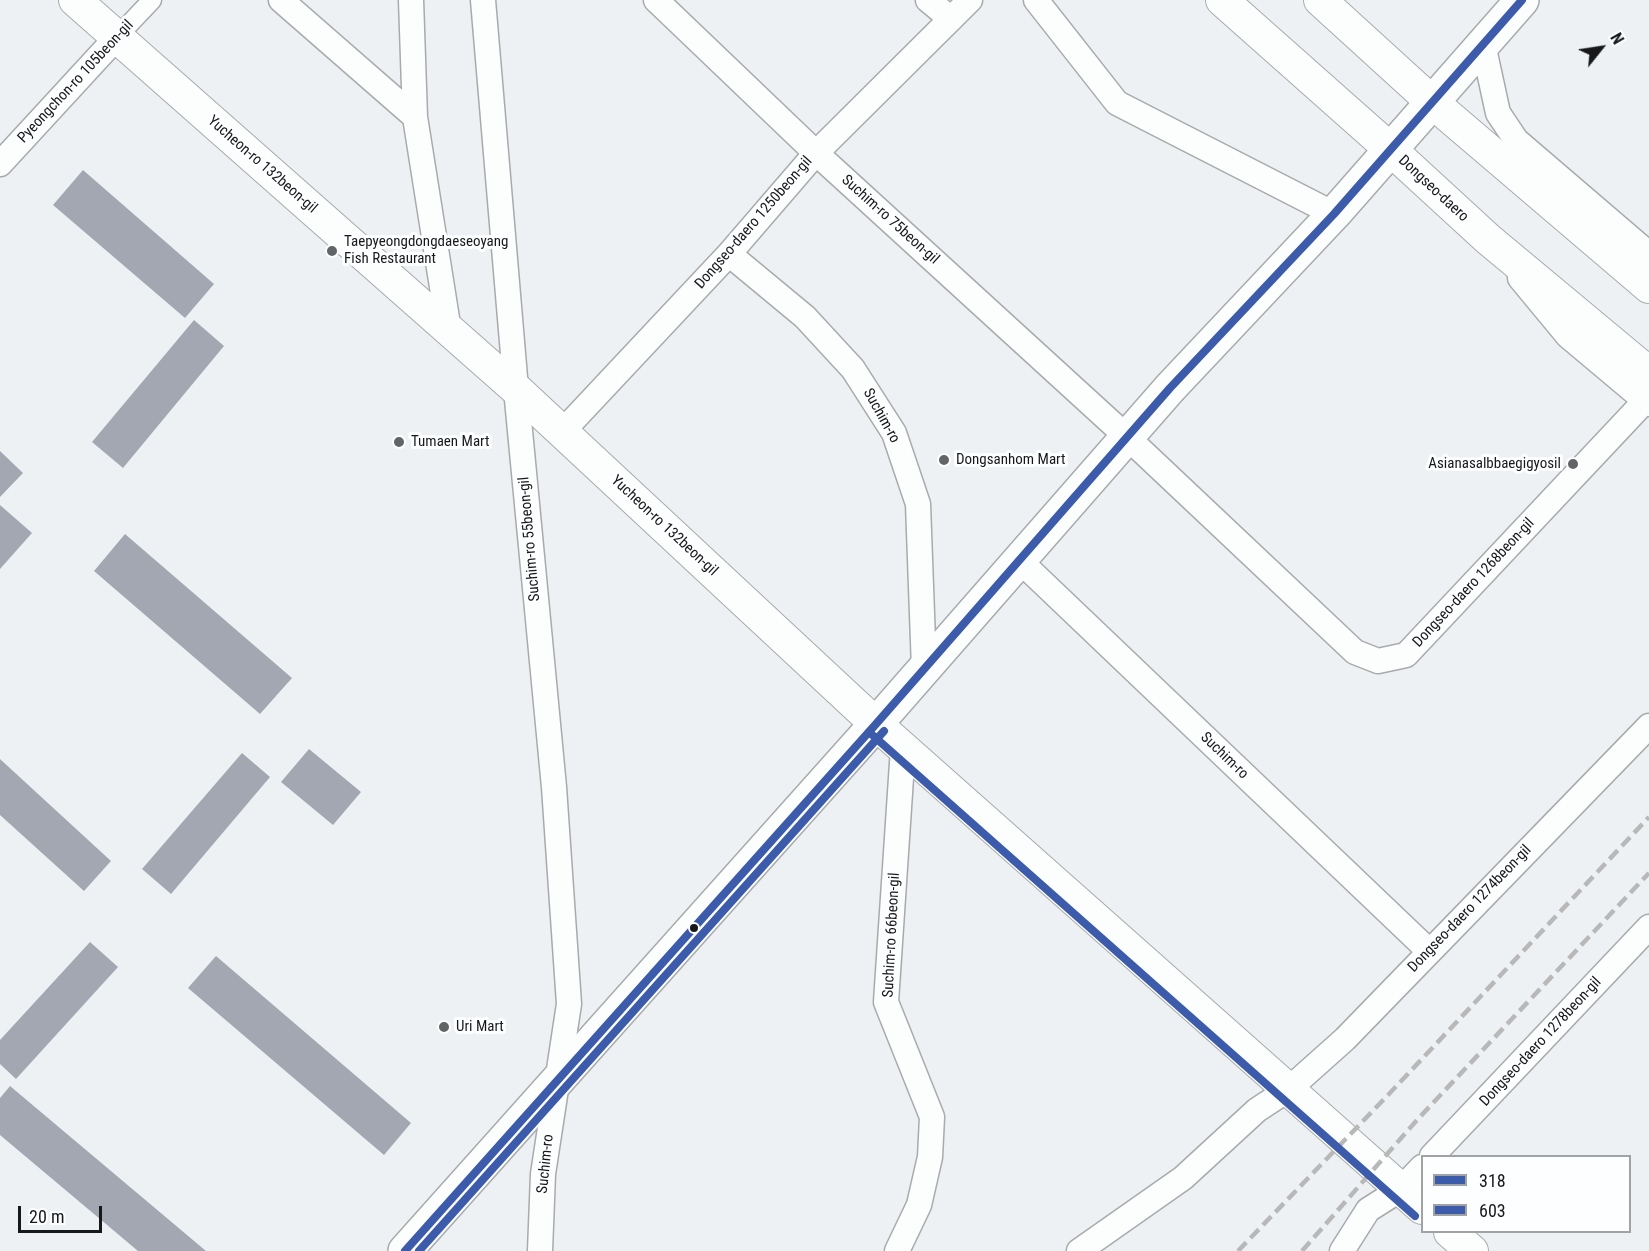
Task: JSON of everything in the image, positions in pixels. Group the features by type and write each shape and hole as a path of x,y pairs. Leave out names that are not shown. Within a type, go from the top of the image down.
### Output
{"main road":[{"path":"405,1251 876,724 1170,388 1334,214 1522,0"}],"street":[{"name":"Yucheon-ro 132beon-gil","path":"75,0 516,389 876,724 1412,1198"},
{"name":"Pyeongchon-ro 105beon-gil","path":"0,164 152,0"},
{"path":"281,0 415,117"},
{"path":"411,0 415,117 449,331"},
{"name":"Suchim-ro 55beon-gil","path":"483,0 516,389 554,787 569,1004 558,1078"},
{"name":"Suchim-ro 75beon-gil","path":"656,0 816,153 1127,437"},
{"path":"928,0 951,20"},
{"name":"Dongseo-daero 1250beon-gil","path":"562,432 729,254 816,153 970,0"},
{"path":"1036,0 1117,102 1334,214"},
{"name":"Dongseo-daero","path":"1222,0 1488,239 1648,393"},
{"path":"1320,0 1432,102 1649,287"},
{"path":"1483,44 1498,113 1516,140 1649,254"},
{"name":"Suchim-ro","path":"729,254 804,317 854,369 894,433 918,504 924,669"},
{"name":"Dongseo-daero 1268beon-gil","path":"1127,437 1355,652 1378,661 1406,655 1648,393"},
{"name":"Suchim-ro","path":"1019,560 1429,951"},
{"name":"Dongseo-daero 1274beon-gil","path":"1079,1251 1184,1178 1257,1110 1289,1089 1345,1039 1649,726"},
{"name":"Suchim-ro 66beon-gil","path":"897,1251 919,1205 930,1157 932,1117 886,1002 903,748"},
{"name":"Dongseo-daero 1278beon-gil","path":"1433,1155 1649,927"},
{"name":"Suchim-ro","path":"540,1251 543,1174 558,1078"},
{"path":"1342,1251 1368,1210 1412,1198 1421,1170"},
{"path":"1450,1233 1472,1251"}],"building":[{"path":"83,170 214,284 185,318 53,205"},
{"path":"194,320 224,346 123,468 92,442"},
{"path":"0,451 23,473 0,497"},
{"path":"0,505 32,533 0,569"},
{"path":"125,534 292,678 260,714 94,571"},
{"path":"309,749 361,792 333,825 281,782"},
{"path":"242,753 270,777 171,894 142,869"},
{"path":"0,759 111,861 84,891 0,815"},
{"path":"90,942 118,967 16,1079 0,1064 0,1040"},
{"path":"216,956 411,1123 384,1155 188,988"},
{"path":"10,1086 206,1251 138,1251 0,1135 0,1098"}],"railway":[{"path":"1238,1251 1649,817"},
{"path":"1302,1251 1417,1120 1649,873"}],"transit line":[{"name":"318","path":"405,1251 876,724 1170,388 1334,214 1522,0"},
{"name":"603","path":"419,1251 884,731"},
{"name":"603","path":"869,732 1415,1216"}],"place":[{"name":"Taepyeongdongdaeseoyang Fish Restaurant","path":"332,251"},
{"name":"Tumaen Mart","path":"399,442"},
{"name":"Dongsanhom Mart","path":"944,460"},
{"name":"Asianasalbbaegigyosil","path":"1573,464"},
{"name":"Uri Mart","path":"444,1027"}]}
